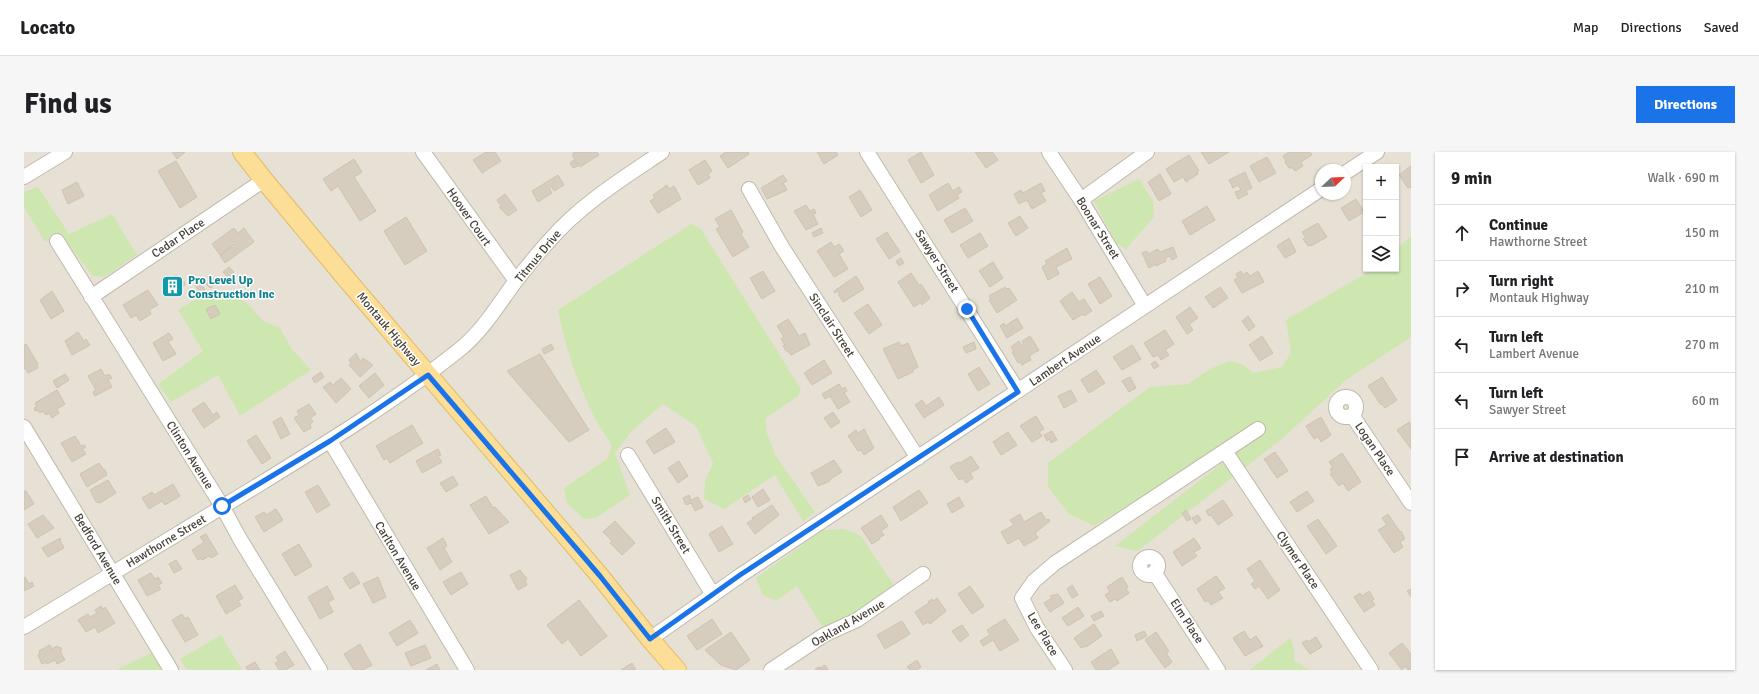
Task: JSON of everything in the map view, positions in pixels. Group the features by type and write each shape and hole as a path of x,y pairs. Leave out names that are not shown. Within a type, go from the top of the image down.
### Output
{"main road":[{"name":"Montauk Highway","path":"242,152 428,375 600,576 675,669"}],"street":[{"path":"24,177 65,152"},
{"name":"Titmus Drive","path":"428,375 462,348 497,308 516,281 570,218 592,199 662,152"},
{"name":"Sawyer Street","path":"867,152 1018,392"},
{"name":"Boonar Street","path":"1049,152 1081,200 1145,306"},
{"path":"1081,200 1147,152"},
{"path":"1351,169 1377,152"},
{"name":"Hoover Court","path":"425,153 516,281"},
{"name":"Cedar Place","path":"91,297 264,180"},
{"name":"Sinclair Street","path":"749,189 782,247 918,458"},
{"name":"Lambert Avenue","path":"650,639 713,595 1315,193"},
{"name":"Clinton Avenue","path":"57,241 222,506 240,539 320,670"},
{"name":"Hawthorne Street","path":"24,627 330,441 428,375"},
{"name":"Logan Place","path":"1352,415 1411,503"},
{"name":"Bedford Avenue","path":"24,427 171,670"},
{"path":"1225,451 1258,429"},
{"name":"Carlton Avenue","path":"330,441 467,670"},
{"name":"Lee Place","path":"1065,670 1037,628 1022,598 1034,581 1055,563 1225,451"},
{"name":"Clymer Place","path":"1225,451 1371,670"},
{"name":"Smith Street","path":"628,455 713,595"},
{"name":"Elm Place","path":"1154,572 1218,670"},
{"name":"Oakland Avenue","path":"771,670 824,635 857,620 923,574"}],"shaded area":[{"path":"24,152 1411,152 1411,670 24,670"}],"green space":[{"path":"1139,179 1153,201 1154,217 1126,249 1116,243 1094,201"},
{"path":"38,187 69,234 112,214 137,255 105,277 93,276 60,234 45,242 24,207 24,192"},
{"path":"691,224 701,229 801,389 798,396 766,418 766,431 776,456 815,512 803,521 775,475 724,509 704,499 705,481 713,463 696,426 663,404 633,430 615,453 630,495 596,518 584,519 567,503 564,488 607,459 612,446 594,416 579,383 570,359 558,310"},
{"path":"1411,236 1411,337 1346,380 1283,438 1139,550 1135,551 1115,546 1256,437 1226,446 1094,526 1069,514 1048,487 1048,463 1150,387 1188,384 1210,369 1229,361 1242,364 1253,373 1282,367 1291,353 1286,320 1368,272 1399,272 1399,246"},
{"path":"219,291 230,291 249,305 262,320 280,328 291,348 311,370 240,416 218,375 171,402 158,384 203,351 178,310 204,294"},
{"path":"844,529 861,536 893,584 886,593 833,628 822,626 797,586 776,601 763,595 756,578 823,530"},
{"path":"221,635 242,670 187,670 180,659"},
{"path":"1291,637 1294,650 1294,661 1310,670 1250,670"},
{"path":"151,653 162,670 116,670"}],"building":[{"path":"172,152 185,152 177,159"},
{"path":"486,152 495,152 501,161 482,173 473,160"},
{"path":"573,152 597,152 599,155 580,167 572,155 574,154"},
{"path":"726,152 748,152 749,154 728,168 720,156"},
{"path":"817,152 836,152 838,155 824,164"},
{"path":"921,152 934,175 921,183 908,160"},
{"path":"975,152 992,152 998,160 986,168"},
{"path":"1201,152 1229,152 1209,164"},
{"path":"1289,152 1310,152 1312,155 1301,162 1303,166 1295,171 1293,168 1289,168 1283,156"},
{"path":"1189,155 1199,171 1197,172 1198,174 1186,182 1183,177 1174,182 1166,169"},
{"path":"1267,157 1276,173 1259,182 1250,166"},
{"path":"354,159 362,172 354,177 376,211 360,221 338,186 331,191 323,179"},
{"path":"574,160 578,166 573,168 570,163"},
{"path":"705,160 712,171 708,174 710,178 698,185 689,170"},
{"path":"176,161 197,197 180,208 158,171"},
{"path":"1411,166 1411,188 1408,188 1399,175"},
{"path":"1245,172 1252,188 1246,191 1248,194 1238,199 1235,192 1241,190 1238,185 1233,188 1229,180"},
{"path":"1160,174 1171,194 1159,201 1148,182"},
{"path":"558,175 564,185 554,191 551,186 549,188 552,193 538,202 532,191"},
{"path":"783,175 787,181 783,183 787,190 767,199 761,188"},
{"path":"77,182 84,196 68,204 62,190"},
{"path":"948,183 953,191 959,187 962,192 957,195 959,198 938,211 929,195"},
{"path":"1041,183 1045,191 1041,193 1046,201 1032,209 1027,200 1019,204 1014,194 1021,190 1023,193"},
{"path":"667,185 669,189 674,186 681,199 658,213 650,201 655,198 653,195"},
{"path":"860,190 872,210 861,217 849,197"},
{"path":"505,194 517,210 508,216 499,207 502,207 497,200"},
{"path":"1356,199 1363,213 1349,221 1341,208"},
{"path":"806,205 810,211 814,209 816,213 813,214 818,224 806,230 794,211"},
{"path":"1207,206 1215,220 1190,235 1182,221"},
{"path":"965,208 973,221 952,233 944,220"},
{"path":"731,210 743,232 741,234 749,247 733,257 716,229 720,227 715,219"},
{"path":"1020,216 1028,228 1016,236 1008,223"},
{"path":"406,217 427,251 405,265 384,231"},
{"path":"1318,223 1327,237 1311,246 1308,246 1303,239 1306,238 1302,232"},
{"path":"234,228 238,233 244,228 254,242 225,263 220,256 230,248 235,247 233,245 220,255 212,244"},
{"path":"821,228 823,233 814,237 812,233"},
{"path":"887,232 900,252 889,259 876,239"},
{"path":"980,233 988,246 968,258 960,245"},
{"path":"1289,238 1296,252 1285,258 1277,246"},
{"path":"831,242 834,247 839,244 844,251 839,254 848,269 834,277 817,251"},
{"path":"1173,247 1177,257 1172,260 1170,256 1165,258 1166,261 1149,268 1142,253 1147,251 1148,254 1158,249 1160,252"},
{"path":"1067,248 1072,259 1056,267 1059,274 1048,280 1042,267 1047,264 1045,261"},
{"path":"901,258 904,263 899,266 896,261"},
{"path":"993,262 1003,278 990,287 979,271"},
{"path":"229,267 234,272 228,278 223,272"},
{"path":"763,271 775,291 762,299 750,278"},
{"path":"1241,271 1243,275 1247,272 1250,276 1258,271 1264,282 1242,293 1234,280 1238,277 1236,274"},
{"path":"911,273 919,285 921,284 930,298 922,305 920,303 914,307 898,282"},
{"name":"Pro Level Up Construction Inc","path":"176,275 180,283 184,281 185,285 169,295 164,283"},
{"path":"856,276 864,289 843,302 838,294 840,294 838,291 835,293 834,291"},
{"path":"1100,277 1112,296 1100,304 1088,284"},
{"path":"214,278 218,282 210,288 206,284"},
{"path":"200,282 205,290 200,293 195,285"},
{"path":"1005,287 1006,289 1009,288 1017,300 997,313 989,300 991,299 989,296"},
{"path":"1220,287 1228,298 1213,308 1205,297"},
{"path":"148,290 158,305 149,310 151,314 140,321 136,315 131,318 123,305"},
{"path":"52,291 64,311 51,319 40,300"},
{"path":"1072,292 1079,302 1084,299 1092,311 1073,320 1060,301"},
{"path":"868,304 882,325 869,334 854,313"},
{"path":"215,305 220,314 211,319 206,309"},
{"path":"1190,307 1198,318 1189,324 1193,330 1187,334 1176,317"},
{"path":"1248,316 1255,326 1249,331 1242,321"},
{"path":"1017,318 1023,328 1007,338 1000,326 1004,323 1005,326"},
{"path":"788,319 799,336 805,333 810,345 791,355 783,346 785,345 781,339 784,337 777,326"},
{"path":"1165,330 1174,344 1165,350 1169,355 1161,360 1158,355 1153,357 1144,343"},
{"path":"78,332 84,341 86,339 90,345 72,355 65,341"},
{"path":"169,333 173,339 168,342 176,354 163,361 153,343"},
{"path":"1030,336 1039,350 1029,356 1031,360 1022,365 1020,362 1018,363 1011,347 1019,341 1022,346 1024,345 1022,341"},
{"path":"1262,336 1273,353 1260,361 1249,345"},
{"path":"899,342 901,346 908,343 918,367 913,370 913,372 898,379 883,349"},
{"path":"974,342 976,349 966,353 963,347"},
{"path":"26,344 38,364 38,368 28,373 25,368 24,369 24,345"},
{"path":"551,344 554,349 544,354 542,349"},
{"path":"1132,345 1141,359 1122,370 1113,357"},
{"path":"356,353 360,361 363,358 373,365 360,377 349,365 351,363 349,360"},
{"path":"540,354 589,430 569,442 507,371"},
{"path":"824,360 832,373 812,385 804,373"},
{"path":"1155,361 1159,366 1154,369 1151,364"},
{"path":"979,367 990,384 978,391 968,374"},
{"path":"101,369 105,376 109,374 112,378 108,380 112,387 95,396 93,392 96,390 88,376"},
{"path":"1096,370 1105,383 1089,393 1081,380"},
{"path":"321,372 324,377 315,383 312,378"},
{"path":"375,373 384,385 369,398 359,386"},
{"path":"65,374 69,380 57,388 53,381"},
{"path":"1130,377 1136,388 1129,392 1122,381"},
{"path":"1382,377 1397,400 1385,408 1382,404 1381,405 1368,386"},
{"path":"341,378 351,389 336,403 323,387 330,382 333,385"},
{"path":"839,384 842,389 845,387 847,391 844,393 850,402 838,409 830,396 825,399 822,394"},
{"path":"57,390 65,404 57,409 59,413 52,418 49,413 46,415 43,411 40,413 37,410 35,411 34,408 37,407 35,403"},
{"path":"1071,390 1077,401 1064,408 1058,396"},
{"path":"939,397 944,405 924,418 915,405 922,400 926,406"},
{"path":"204,402 213,415 217,412 220,417 204,428 192,410"},
{"path":"309,404 316,414 310,418 313,422 310,424 311,428 304,432 294,418 299,415 297,411"},
{"path":"833,412 840,422 831,428 824,418"},
{"path":"1036,416 1044,429 1039,432 1042,436 1032,442 1020,426"},
{"path":"281,417 290,434 281,439 273,422"},
{"path":"1321,417 1331,435 1321,442 1318,437 1314,439 1306,426"},
{"path":"1409,422 1411,424 1411,449 1397,430"},
{"path":"412,425 423,443 390,463 387,458 384,460 376,446"},
{"path":"666,428 675,442 654,454 646,441"},
{"path":"864,429 874,448 864,455 861,450 858,451 848,436 856,430 858,433"},
{"path":"1052,431 1057,440 1051,443 1050,439 1047,441 1044,435"},
{"path":"1008,432 1017,445 1001,455 993,442"},
{"path":"256,435 271,458 262,464 247,441"},
{"path":"75,436 81,446 84,445 86,447 82,449 86,454 72,462 61,443"},
{"path":"438,449 441,455 438,456 442,462 422,473 416,461"},
{"path":"1275,452 1288,471 1277,478 1264,459"},
{"path":"1342,453 1361,482 1348,491 1343,483 1339,486 1330,474 1332,473 1330,469 1333,468 1329,462"},
{"path":"971,456 979,468 970,473 973,478 966,483 963,478 959,480 950,467"},
{"path":"834,460 842,472 829,480 830,481 818,486 811,473"},
{"path":"679,461 688,476 678,483 668,468"},
{"path":"99,463 107,475 87,487 80,474"},
{"path":"453,476 458,485 446,492 440,483"},
{"path":"108,480 116,493 100,503 96,502 90,490"},
{"path":"173,484 180,496 165,505 162,501 149,509 142,498 152,492 154,495"},
{"path":"318,485 330,505 317,513 305,492"},
{"path":"763,489 770,500 758,507 752,497"},
{"path":"919,490 928,503 901,521 893,507"},
{"path":"24,491 26,491 34,504 24,510"},
{"path":"1307,491 1314,501 1297,512 1290,502"},
{"path":"689,495 691,500 698,497 703,507 695,511 691,503 686,505 683,498"},
{"path":"748,495 751,499 745,503 743,498"},
{"path":"486,496 493,508 495,507 509,522 489,534 470,505"},
{"path":"959,497 964,506 952,513 947,504"},
{"path":"1223,500 1233,515 1218,525 1206,511"},
{"path":"772,505 779,515 755,534 747,523"},
{"path":"276,509 283,520 264,532 255,517 264,512 266,515"},
{"path":"1186,510 1191,519 1187,521 1182,513"},
{"path":"1041,512 1046,520 1049,519 1050,521 1035,533 1038,538 1024,546 1019,538 1008,544 1001,532 1014,525 1010,520 1020,514 1024,522"},
{"path":"1388,514 1405,539 1400,542 1403,547 1394,553 1378,530 1387,525 1382,518"},
{"path":"43,515 54,528 37,538 28,524"},
{"path":"881,515 888,526 881,531 884,535 872,544 861,528"},
{"path":"1198,515 1201,520 1196,524 1192,518"},
{"path":"1318,519 1337,546 1326,554 1307,526"},
{"path":"615,521 635,543 622,555 610,543 612,541 603,532"},
{"path":"722,526 733,544 719,552 709,534"},
{"path":"206,534 218,554 211,558 209,556 202,560 201,558 198,560 192,550 204,542 200,537"},
{"path":"60,538 64,548 48,557 42,548"},
{"path":"443,538 447,546 444,548 452,562 440,570 427,548"},
{"path":"1194,538 1201,548 1194,552 1197,556 1182,566 1173,552"},
{"path":"299,544 312,566 295,576 282,554"},
{"path":"176,560 182,569 174,573 169,564"},
{"path":"1260,560 1280,590 1268,599 1259,586 1255,589 1251,584 1255,581 1247,569"},
{"path":"520,570 527,579 525,580 527,585 518,590 510,575"},
{"path":"353,572 360,583 350,589 343,578"},
{"path":"461,572 468,584 451,595 443,582"},
{"path":"151,573 155,579 158,577 162,583 158,585 161,589 147,596 138,580"},
{"path":"1216,576 1225,588 1218,592 1223,598 1211,605 1208,600 1205,602 1197,589"},
{"path":"24,577 29,584 32,582 34,586 24,591"},
{"path":"378,577 386,597 373,603 363,584"},
{"path":"1122,577 1128,587 1126,588 1129,593 1117,601 1115,599 1110,602 1105,595 1110,592 1107,587"},
{"path":"235,585 243,598 238,601 241,605 226,614 216,596"},
{"path":"1072,585 1078,595 1072,598 1067,589"},
{"path":"327,586 334,599 328,602 333,612 320,619 308,597"},
{"path":"970,586 984,606 972,614 958,594"},
{"path":"1411,589 1411,597 1407,591"},
{"path":"1369,591 1374,599 1372,601 1375,605 1364,612 1354,597 1360,593 1362,596"},
{"path":"1058,594 1064,603 1050,612 1044,603 1052,598 1050,596"},
{"path":"937,598 946,611 930,624 928,622 923,625 915,612 929,603 928,602 932,599 933,601"},
{"path":"579,600 607,636 581,656 568,639 562,644 547,625"},
{"path":"101,606 103,609 105,607 115,623 98,633 95,627 86,632 78,620 88,614 90,617 97,613 95,610"},
{"path":"1078,607 1084,616 1068,626 1062,618"},
{"path":"1101,611 1104,616 1094,621 1091,616"},
{"path":"182,614 185,619 188,617 198,635 185,642 172,620"},
{"path":"712,619 722,634 697,650 687,636"},
{"path":"1005,619 1019,640 1000,651 993,640 983,646 980,641 990,635 987,630"},
{"path":"410,620 418,633 397,646 389,633"},
{"path":"902,621 910,634 885,649 877,635"},
{"path":"1094,624 1102,636 1086,647 1081,648 1074,638"},
{"path":"962,625 969,635 960,642 952,631"},
{"path":"1144,631 1147,636 1137,641 1135,635"},
{"path":"1244,631 1250,640 1256,636 1263,646 1245,656 1233,638"},
{"path":"731,632 750,660 736,670 721,665 705,650"},
{"path":"1156,632 1169,651 1166,653 1172,662 1165,668 1145,640"},
{"path":"1316,637 1322,647 1310,654 1302,643 1307,640 1308,642"},
{"path":"1402,643 1411,654 1411,670 1408,670 1406,666 1402,670 1389,653"},
{"path":"360,644 372,665 363,670 354,670 344,654"},
{"path":"50,645 52,649 57,646 58,648 60,647 62,650 60,651 65,660 57,664 55,660 47,664 46,662 42,664 38,655 40,654 39,651"},
{"path":"425,645 431,658 411,666 405,653"},
{"path":"1111,649 1119,663 1108,670 1096,670 1091,662"},
{"path":"285,651 294,665 285,670 279,670 275,663 279,661 276,657"},
{"path":"917,660 921,667 917,670 910,670 907,667"},
{"path":"255,662 260,670 248,670 246,667"},
{"path":"632,663 636,670 621,670"},
{"path":"437,664 440,670 426,670"},
{"path":"825,665 828,670 815,669 820,668"}],"place":[{"name":"Pro Level Up Construction Inc","path":"173,287"}],"route":[{"path":"222,506 330,441 428,375 600,576 650,639 740,575 1018,392 967,309"}]}
